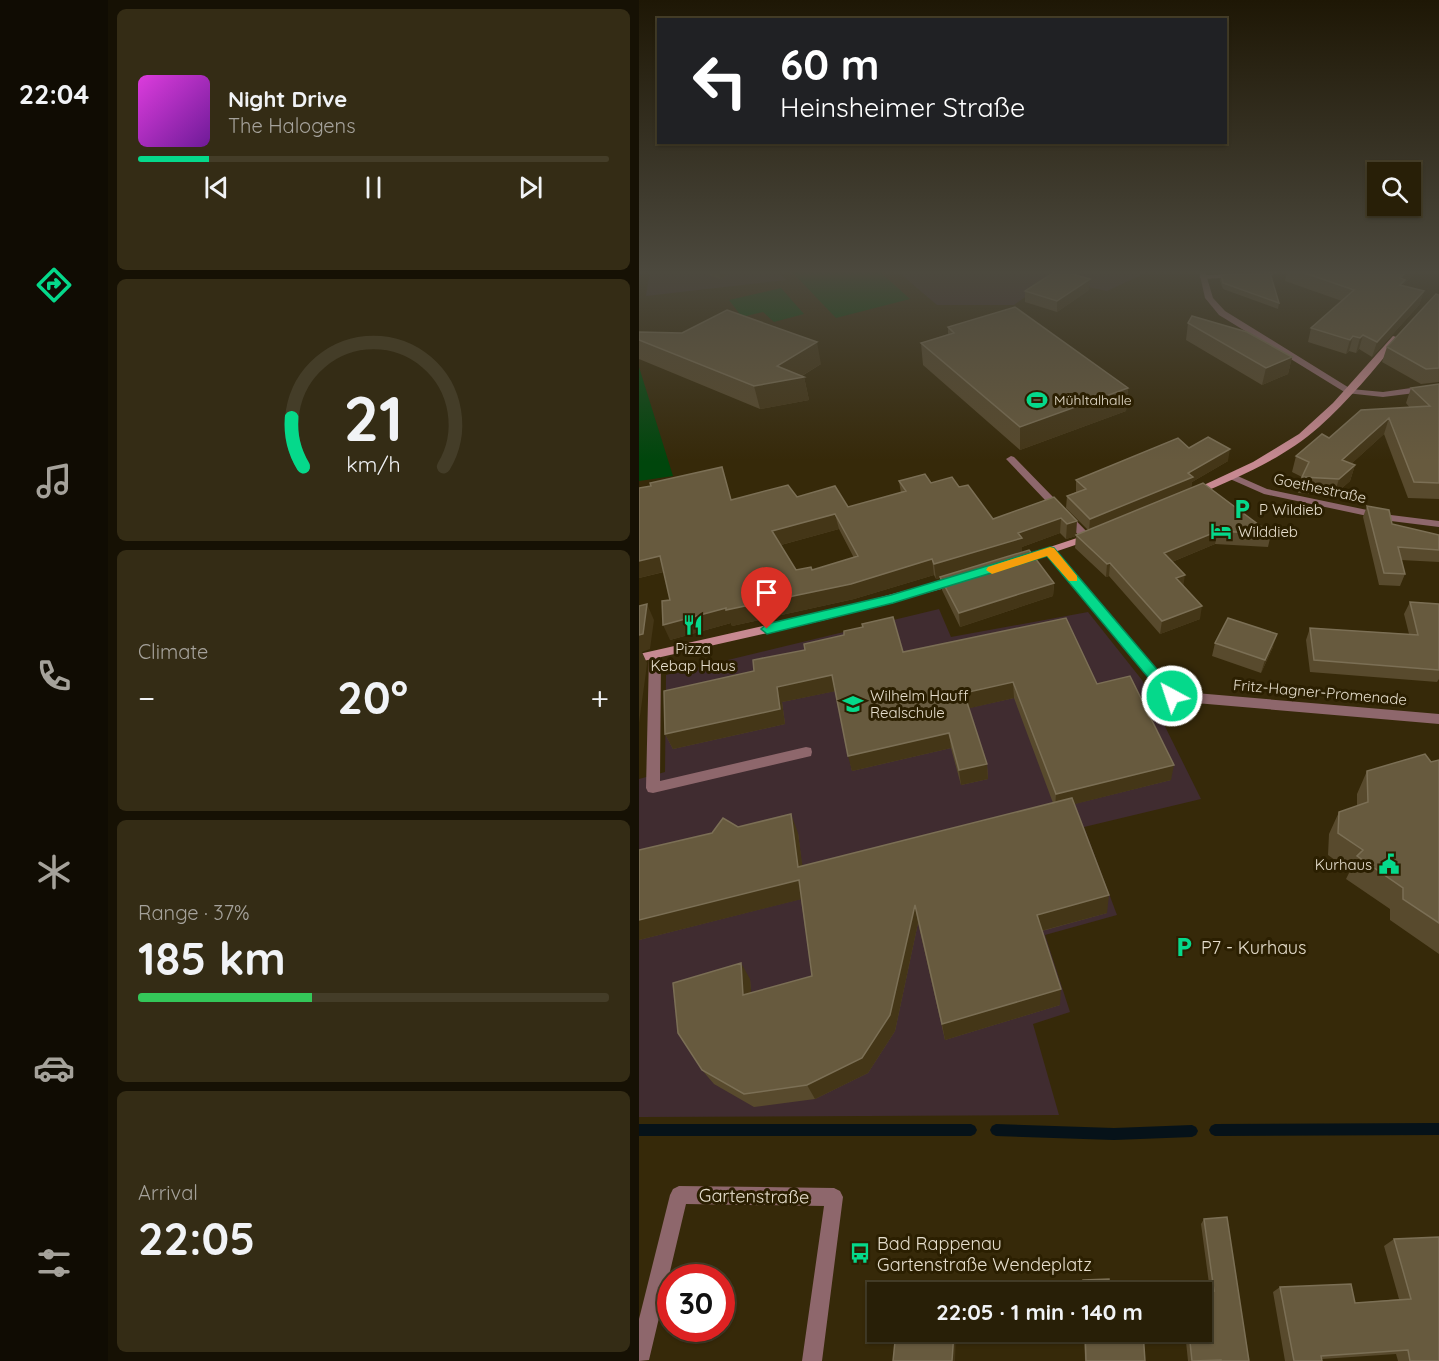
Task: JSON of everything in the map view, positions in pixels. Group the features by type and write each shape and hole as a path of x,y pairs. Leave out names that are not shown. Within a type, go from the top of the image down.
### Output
{"street":[{"path":"1257,335 1349,391 1367,395 1394,395 1439,387"},
{"path":"1181,499 1233,477 1314,426 1400,335"},
{"path":"1008,564 1092,535 1011,459"},
{"name":"Goethestraße","path":"1233,477 1264,491 1391,518 1439,524"},
{"name":"Fritz-Hagner-Promenade","path":"1050,551 1172,696 1439,719"},
{"path":"639,658 825,616 967,578"},
{"path":"655,655 653,789 806,752"},
{"name":"Gartenstraße","path":"639,1360 679,1195 834,1197 812,1361"}],"shaded area":[{"path":"939,609 951,637 1088,612 1142,680 1201,799 1084,827 1117,915 1045,935 1070,1012 1033,1024 1059,1115 639,1117 639,779 665,772 666,675"}],"green space":[{"path":"639,367 673,476 639,481"}],"building":[{"path":"639,335 796,335 817,342 777,366 804,377 754,386 639,340"},
{"name":"Mühltalhalle","path":"949,335 1053,335 1128,388 1020,427 921,343"},
{"path":"1208,335 1252,335 1292,357 1266,368"},
{"path":"1332,335 1384,335 1377,342 1363,335 1360,338 1353,336 1350,340"},
{"path":"1399,335 1439,335 1439,368 1426,369 1387,347"},
{"path":"1439,384 1439,483 1414,482 1389,418 1342,460 1355,465 1339,479 1302,477 1309,462 1296,456 1322,434 1329,438 1361,410 1430,406 1411,388"},
{"path":"1208,437 1230,449 1188,473 1193,477 1090,519 1067,496 1086,489 1076,480 1178,438 1189,448"},
{"path":"722,467 731,500 788,485 797,497 835,486 848,507 906,491 899,481 925,474 931,483 952,477 959,487 968,485 993,519 1054,497 1077,521 1067,524 1061,518 1018,533 1022,538 934,564 932,559 851,584 726,610 726,608 663,625 662,601 670,600 660,556 639,561 639,488 651,486 650,483","holes":["835,514 858,556 812,570 811,567 796,570 772,531"]},
{"path":"1203,483 1271,534 1218,531 1164,553 1185,575 1176,578 1202,606 1162,621 1110,563 1107,564 1076,535"},
{"path":"1367,506 1389,510 1392,524 1439,535 1439,550 1398,547 1405,574 1384,573"},
{"path":"1029,550 1054,583 959,613 940,577"},
{"path":"1410,602 1439,604 1439,670 1314,660 1310,628 1418,635"},
{"path":"647,604 643,634 639,635 639,606"},
{"path":"893,617 903,652 1066,618 1097,684 1130,676 1174,765 1056,794 1013,682 964,693 987,764 959,770 949,733 848,756 832,675 777,687 780,709 665,734 664,691 754,671 753,660 805,650 804,644 844,635 844,631 863,627 862,624"},
{"path":"1228,618 1277,634 1265,660 1215,643"},
{"name":"Kurhaus","path":"1425,754 1431,762 1439,760 1439,923 1403,899 1403,888 1357,856 1363,850 1338,833 1339,812 1368,802 1367,771"},
{"path":"1072,798 1109,895 1037,915 1061,989 942,1024 915,905 890,1015 862,1058 807,1085 744,1094 702,1070 678,1033 673,983 741,963 743,995 812,976 799,880 639,920 639,850 712,833 723,818 738,827 791,814 798,867"},
{"path":"1227,1217 1249,1361 1192,1361 1190,1342 1212,1342 1212,1291 1214,1291 1204,1219"},
{"path":"1439,1237 1439,1361 1410,1361 1408,1350 1321,1356 1322,1361 1294,1361 1280,1287 1351,1284 1355,1303 1411,1299 1394,1239"},
{"path":"1109,1279 1109,1282 1083,1282 1083,1280"},
{"path":"895,1342 953,1342 952,1361 893,1361"},
{"path":"1085,1342 1144,1342 1145,1361 1086,1361"}],"waterway":[{"path":"1215,1130 1439,1129"},
{"path":"639,1130 971,1130"},
{"path":"996,1130 1114,1134 1192,1131"}],"slow traffic":[{"path":"992,570 1050,551 1073,578"}],"place":[{"name":"Mühltalhalle","path":"1037,400"},
{"name":"P Wildieb","path":"1242,509"},
{"name":"Wilddieb","path":"1221,531"},
{"name":"Pizza Kebap Haus","path":"693,625"},
{"name":"Wilhelm Hauff Realschule","path":"853,704"},
{"name":"Kurhaus","path":"1389,864"},
{"name":"P7 - Kurhaus","path":"1184,947"},
{"name":"Bad Rappenau Gartenstraße Wendeplatz","path":"860,1253"}],"route":[{"path":"767,629 893,599 1050,551 1172,696"}]}
